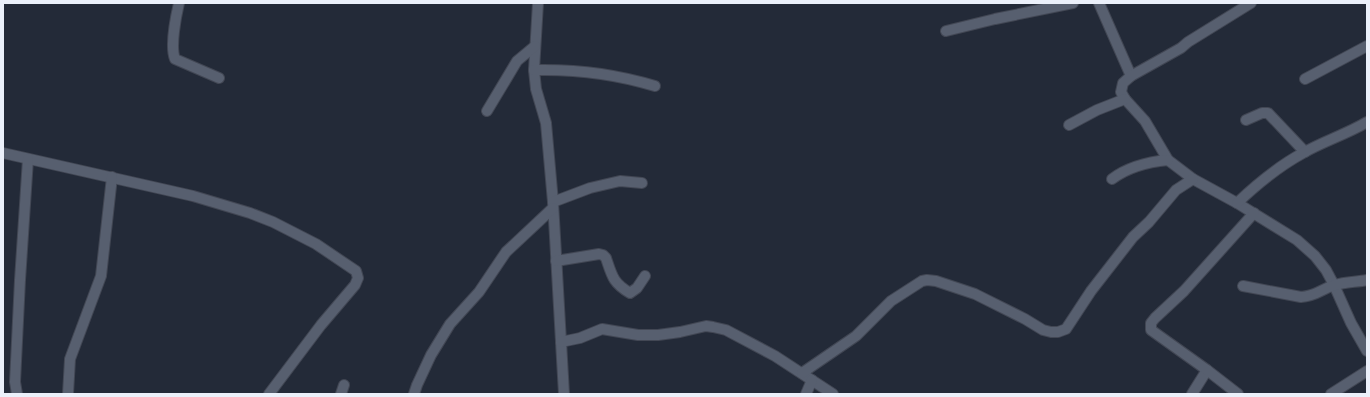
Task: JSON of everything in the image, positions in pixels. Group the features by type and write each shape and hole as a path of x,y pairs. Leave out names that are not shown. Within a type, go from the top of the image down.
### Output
{"street":[{"path":"179,3 174,33 173,53 175,58 219,78"},
{"path":"538,3 534,70 536,89 546,122 553,205 564,394"},
{"path":"946,31 1062,4 1073,3"},
{"path":"1099,3 1131,76"},
{"path":"1251,3 1188,42 1181,48 1131,76 1123,83 1121,92 1125,100 1145,121 1168,160 1193,179 1254,213 1296,240 1315,256 1326,270 1351,323 1367,351"},
{"path":"487,111 517,61 535,46"},
{"path":"1305,79 1367,46"},
{"path":"534,70 601,73 656,86"},
{"path":"1069,125 1097,110 1125,100"},
{"path":"1246,120 1262,113 1268,113 1305,152"},
{"path":"1237,203 1261,181 1305,152 1367,122"},
{"path":"3,153 193,196 250,213 273,222 316,244 356,271 358,278 355,285 321,326 269,394"},
{"path":"17,394 16,382 20,280 28,159"},
{"path":"1112,179 1123,171 1152,162 1168,160"},
{"path":"68,394 70,359 101,276 112,177"},
{"path":"802,373 856,336 891,301 922,281 927,280 936,281 975,294 1025,319 1043,330 1058,332 1066,329 1091,291 1133,237 1149,222 1176,190 1193,179"},
{"path":"414,394 431,355 450,324 479,292 506,252 553,205 590,188 620,181 642,183"},
{"path":"1238,394 1150,330 1151,324 1184,291 1254,213"},
{"path":"556,261 599,254 603,255 606,258 614,280 620,287 630,293 645,276"},
{"path":"1243,286 1301,297 1315,295 1334,285 1367,280"},
{"path":"561,342 580,338 602,329 638,335 658,335 706,326 726,330 775,356 833,394"},
{"path":"1192,394 1207,370"},
{"path":"1330,394 1367,372"},
{"path":"806,394 812,380"}]}
